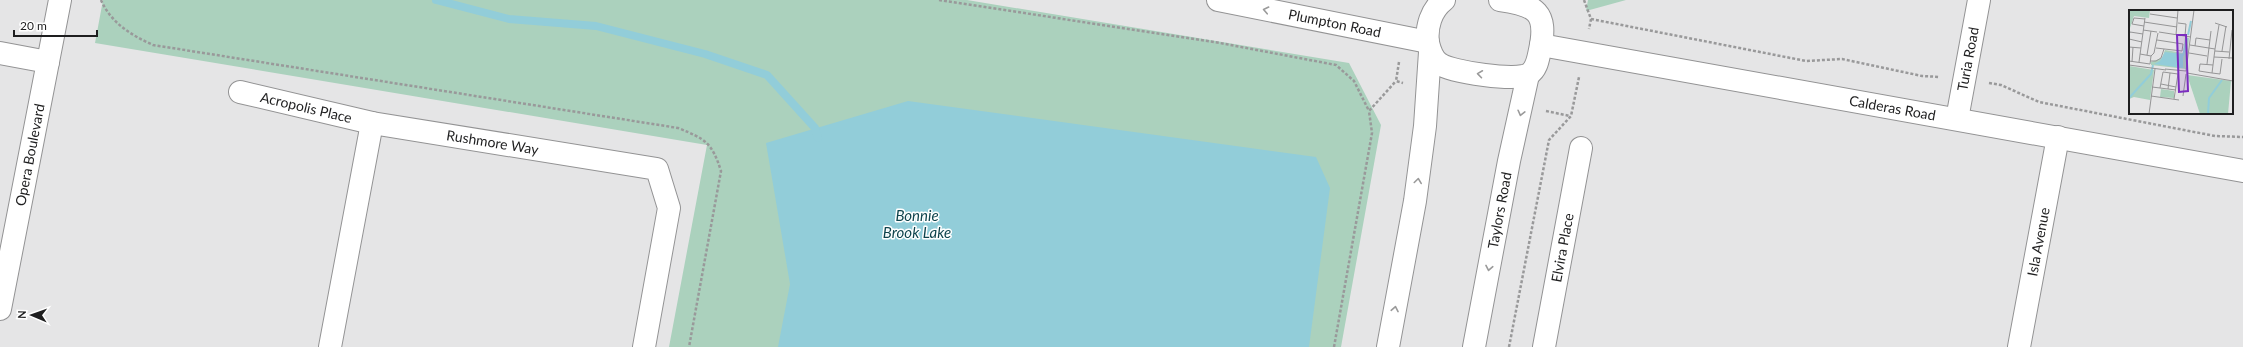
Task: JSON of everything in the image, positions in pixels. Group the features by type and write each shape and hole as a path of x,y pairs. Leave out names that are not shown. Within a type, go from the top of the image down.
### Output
{"street":[{"name":"Opera Boulevard","path":"0,309 60,0"},
{"name":"Plumpton Road","path":"1218,0 1429,47"},
{"path":"1388,347 1415,201 1425,126 1429,47 1428,30 1431,16 1437,6 1444,0"},
{"path":"1500,0 1526,5 1537,5"},
{"name":"Turia Road","path":"1957,119 1979,0"},
{"name":"Taylors Road","path":"1474,347 1509,161 1528,75 1537,65 1541,45 1543,24 1537,5"},
{"name":"Calderas Road","path":"1541,45 2058,137 2243,172"},
{"path":"1429,47 1438,64 1448,69 1518,78 1528,75"},
{"path":"0,53 48,62"},
{"name":"Acropolis Place","path":"240,92 372,123"},
{"path":"330,347 372,123"},
{"name":"Rushmore Way","path":"372,123 657,168 669,208 644,347"},
{"name":"Isla Avenue","path":"2019,347 2058,137"},
{"name":"Elvira Place","path":"1544,347 1581,148"}],"path":[{"path":"101,0 106,12 122,27 133,35 153,45 236,58"},
{"path":"939,0 1220,43 1336,65 1354,81 1369,111 1372,133 1334,347"},
{"path":"1584,0 1591,19 1806,61 1842,59 1922,76 1964,79 2000,85 2039,102 2215,136 2243,138"},
{"path":"1369,111 1396,81"},
{"path":"1509,347 1549,140 1571,116"}],"green space":[{"path":"103,0 967,0 1349,63 1381,125 1341,347 669,347 707,145 95,43"},
{"path":"1588,0 1626,0 1586,11"}],"water":[{"name":"Bonnie Brook Lake","path":"908,101 1316,157 1330,188 1309,347 778,347 790,284 766,143"}],"waterway":[{"path":"436,0 509,19 596,26 705,54 767,75 815,128 818,138"}]}
